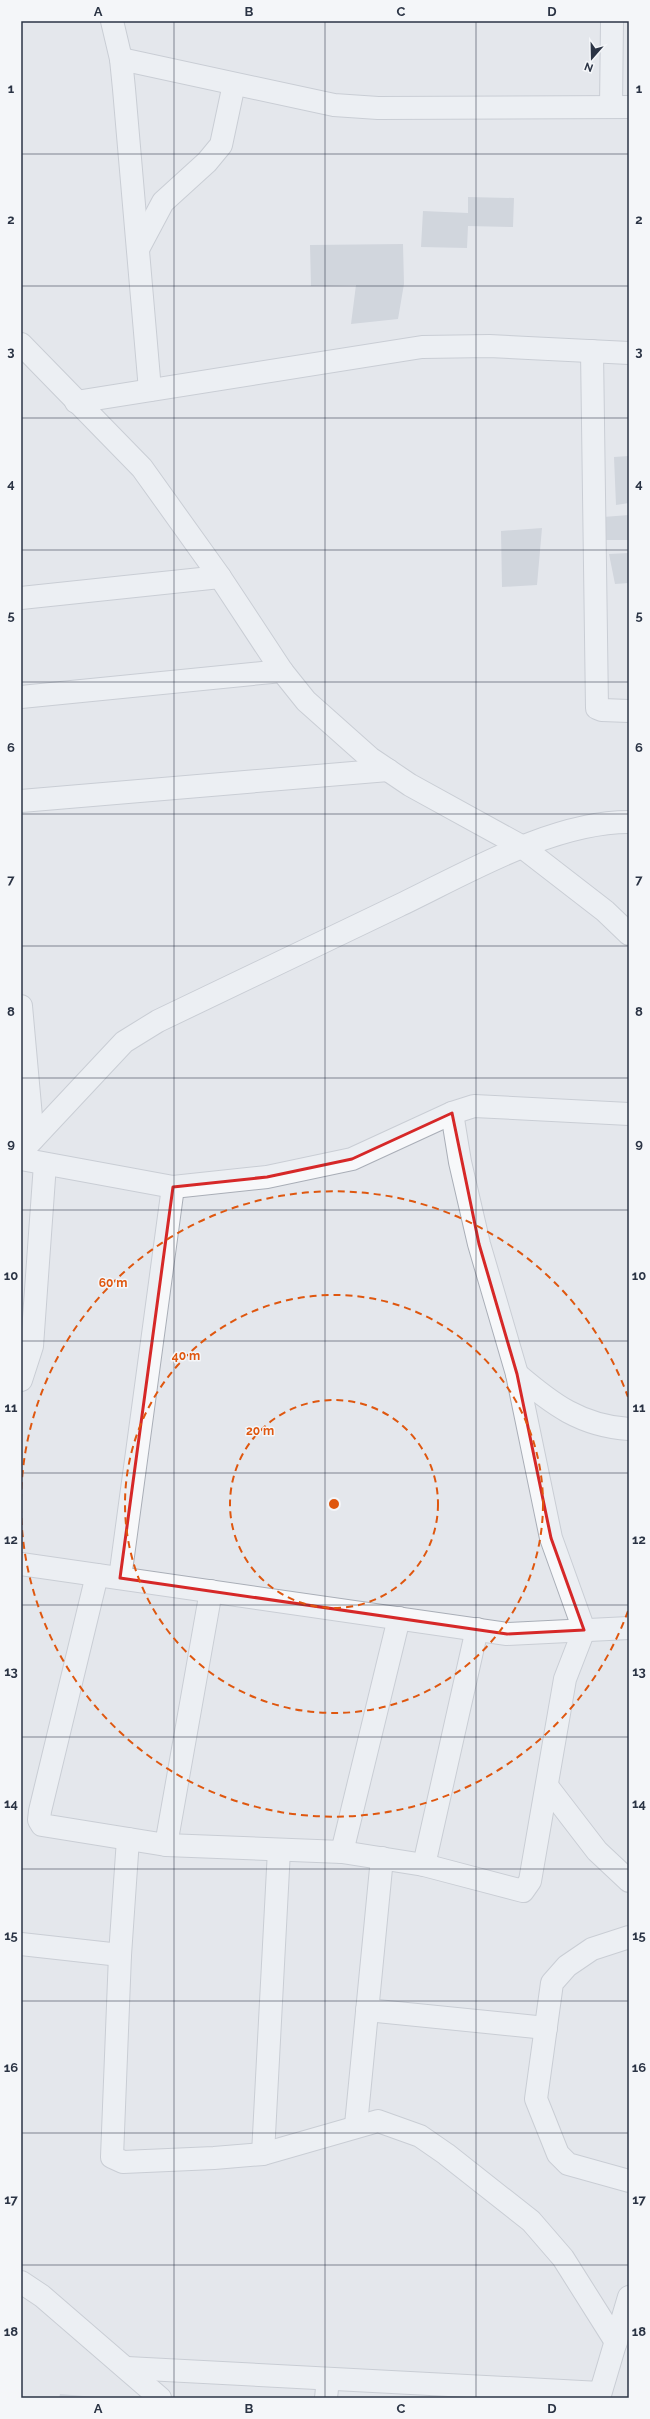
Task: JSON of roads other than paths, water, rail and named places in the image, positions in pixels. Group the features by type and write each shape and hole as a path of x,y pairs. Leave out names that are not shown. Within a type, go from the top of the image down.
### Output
{"street":[{"path":"112,21 121,59 150,390"},
{"path":"121,59 334,105 378,108 620,107 612,21"},
{"path":"138,248 163,202 207,162 221,145 234,84"},
{"path":"21,344 142,468 220,577 282,671 306,701 370,758 410,785 521,846 605,911 629,934"},
{"path":"76,402 422,347 490,346 629,353"},
{"path":"592,351 596,708 602,710 629,711"},
{"path":"21,367 42,364"},
{"path":"21,598 220,577"},
{"path":"21,697 282,671"},
{"path":"21,801 388,770"},
{"path":"27,1146 124,1042 158,1021 521,846 585,826 613,822 629,822"},
{"path":"21,1006 27,1146"},
{"path":"21,1159 173,1187 267,1177 352,1159 452,1113 474,1106 629,1114"},
{"path":"97,1575 40,1811 39,1820 42,1825 166,1845 342,1852 424,1865 523,1891 530,1881 565,1679 584,1630 551,1538 517,1374 479,1244 460,1162 452,1113"},
{"path":"21,1380 32,1346 45,1164"},
{"path":"120,1578 173,1187"},
{"path":"517,1374 552,1403 578,1417 608,1427 629,1429"},
{"path":"21,1564 507,1634 629,1628"},
{"path":"166,1845 211,1591"},
{"path":"342,1852 399,1618"},
{"path":"424,1865 477,1630"},
{"path":"547,1786 597,1851 629,1881"},
{"path":"128,1839 120,1955 112,2157 123,2162 263,2154 356,2125 378,2121 420,2136 446,2154 531,2221 563,2258 616,2342"},
{"path":"263,2154 279,1850"},
{"path":"356,2125 382,1858"},
{"path":"629,1937 592,1949 567,1966 552,1982 536,2100 558,2154 568,2164 629,2181"},
{"path":"21,1944 120,1955"},
{"path":"367,2010 546,2028"},
{"path":"21,2282 42,2296 160,2398"},
{"path":"127,2368 327,2388 599,2396 629,2297"}]}
